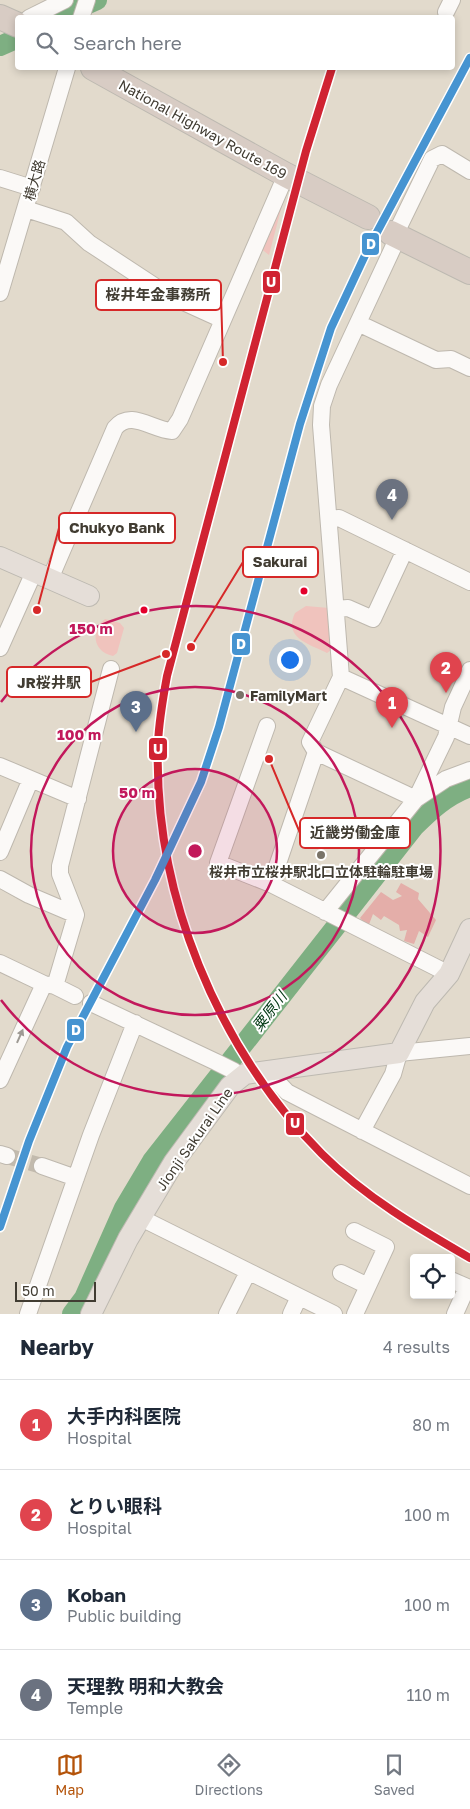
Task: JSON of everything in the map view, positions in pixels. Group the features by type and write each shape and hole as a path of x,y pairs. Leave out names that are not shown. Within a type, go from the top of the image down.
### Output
{"highway":[{"name":"National Highway Route 169","path":"97,70 286,175 368,217"},
{"path":"395,235 470,272"}],"main road":[{"path":"0,558 89,596"},
{"path":"399,1054 425,1002 448,974 470,929"},
{"name":"Jionji Sakurai Line","path":"92,1314 128,1239 174,1162 237,1074 268,1072 399,1054"}],"street":[{"path":"31,15 65,0"},
{"path":"82,15 87,0"},
{"name":"横大路","path":"0,293 65,70"},
{"path":"271,884 313,747 341,677 330,519 321,425 322,406 329,385 358,323 395,235 432,159 442,154 470,171"},
{"path":"0,648 42,576 120,421 132,418 162,430 172,431 180,419 286,175"},
{"path":"0,178 32,188"},
{"path":"26,209 66,222 90,243 168,295 223,320"},
{"path":"358,323 436,360 451,358 470,368"},
{"path":"330,519 339,518 470,582"},
{"path":"336,609 348,608 373,619 405,550"},
{"path":"0,1080 49,985 76,915 60,874 111,669"},
{"path":"328,913 416,799 446,737 453,708 470,670"},
{"path":"341,677 470,736"},
{"path":"266,726 218,863 271,884 448,974"},
{"path":"313,747 416,799"},
{"path":"0,766 30,781 78,799"},
{"path":"416,799 446,779 470,770"},
{"path":"0,852 30,781"},
{"path":"0,879 29,895 76,915"},
{"path":"0,963 75,996"},
{"path":"91,1003 216,1062 237,1074"},
{"path":"28,1314 134,1023"},
{"path":"362,1131 393,1074 399,1054 470,1046"},
{"path":"268,1072 287,1092 470,1186"},
{"path":"42,1166 76,1178"},
{"path":"141,1218 334,1314"},
{"path":"354,1231 386,1246 355,1314"},
{"path":"227,1314 248,1272"},
{"path":"341,1274 368,1286"},
{"path":"455,1282 467,1287 455,1314"},
{"path":"291,1314 299,1297"}],"shaded area":[{"path":"285,194 269,255 260,248"},
{"path":"306,606 329,608 331,650 327,653 300,639 292,629 295,613"},
{"path":"105,619 120,623 124,628 117,653 113,656 101,650 96,641 97,629"},
{"path":"401,883 419,893 418,899 436,920 428,937 419,931 414,944 404,941 407,930 400,931 399,925 384,916 381,920 373,914 368,927 360,918 381,892 393,900 402,896 396,892"}],"waterway":[{"path":"63,15 97,0"},
{"path":"0,46 15,39"},
{"name":"粟原川","path":"72,1314 84,1298 124,1208 152,1161 414,827 446,799 470,787"}],"tunnel":[{"path":"7,1156 42,1166"}],"transit line":[{"name":"D","path":"0,1227 29,1141 67,1047 155,880 201,782 219,727 300,424 331,328 368,249 470,58"},
{"name":"U","path":"331,70 306,151 167,676 161,709 158,743 159,799 167,856 180,911 199,965 223,1017 251,1066 285,1112 322,1154 339,1170 393,1211 470,1258"}],"place":[{"name":"桜井年金事務所","path":"223,362"},
{"name":"天理教 明和大教会","path":"392,520"},
{"name":"Chukyo Bank","path":"37,610"},
{"name":"Sakurai","path":"191,647"},
{"name":"JR桜井駅","path":"166,654"},
{"name":"とりい眼科","path":"446,693"},
{"name":"FamilyMart","path":"240,695"},
{"name":"大手内科医院","path":"392,728"},
{"name":"Koban","path":"136,732"},
{"name":"近畿労働金庫","path":"269,759"},
{"name":"桜井市立桜井駅北口立体駐輪駐車場","path":"321,855"}]}
